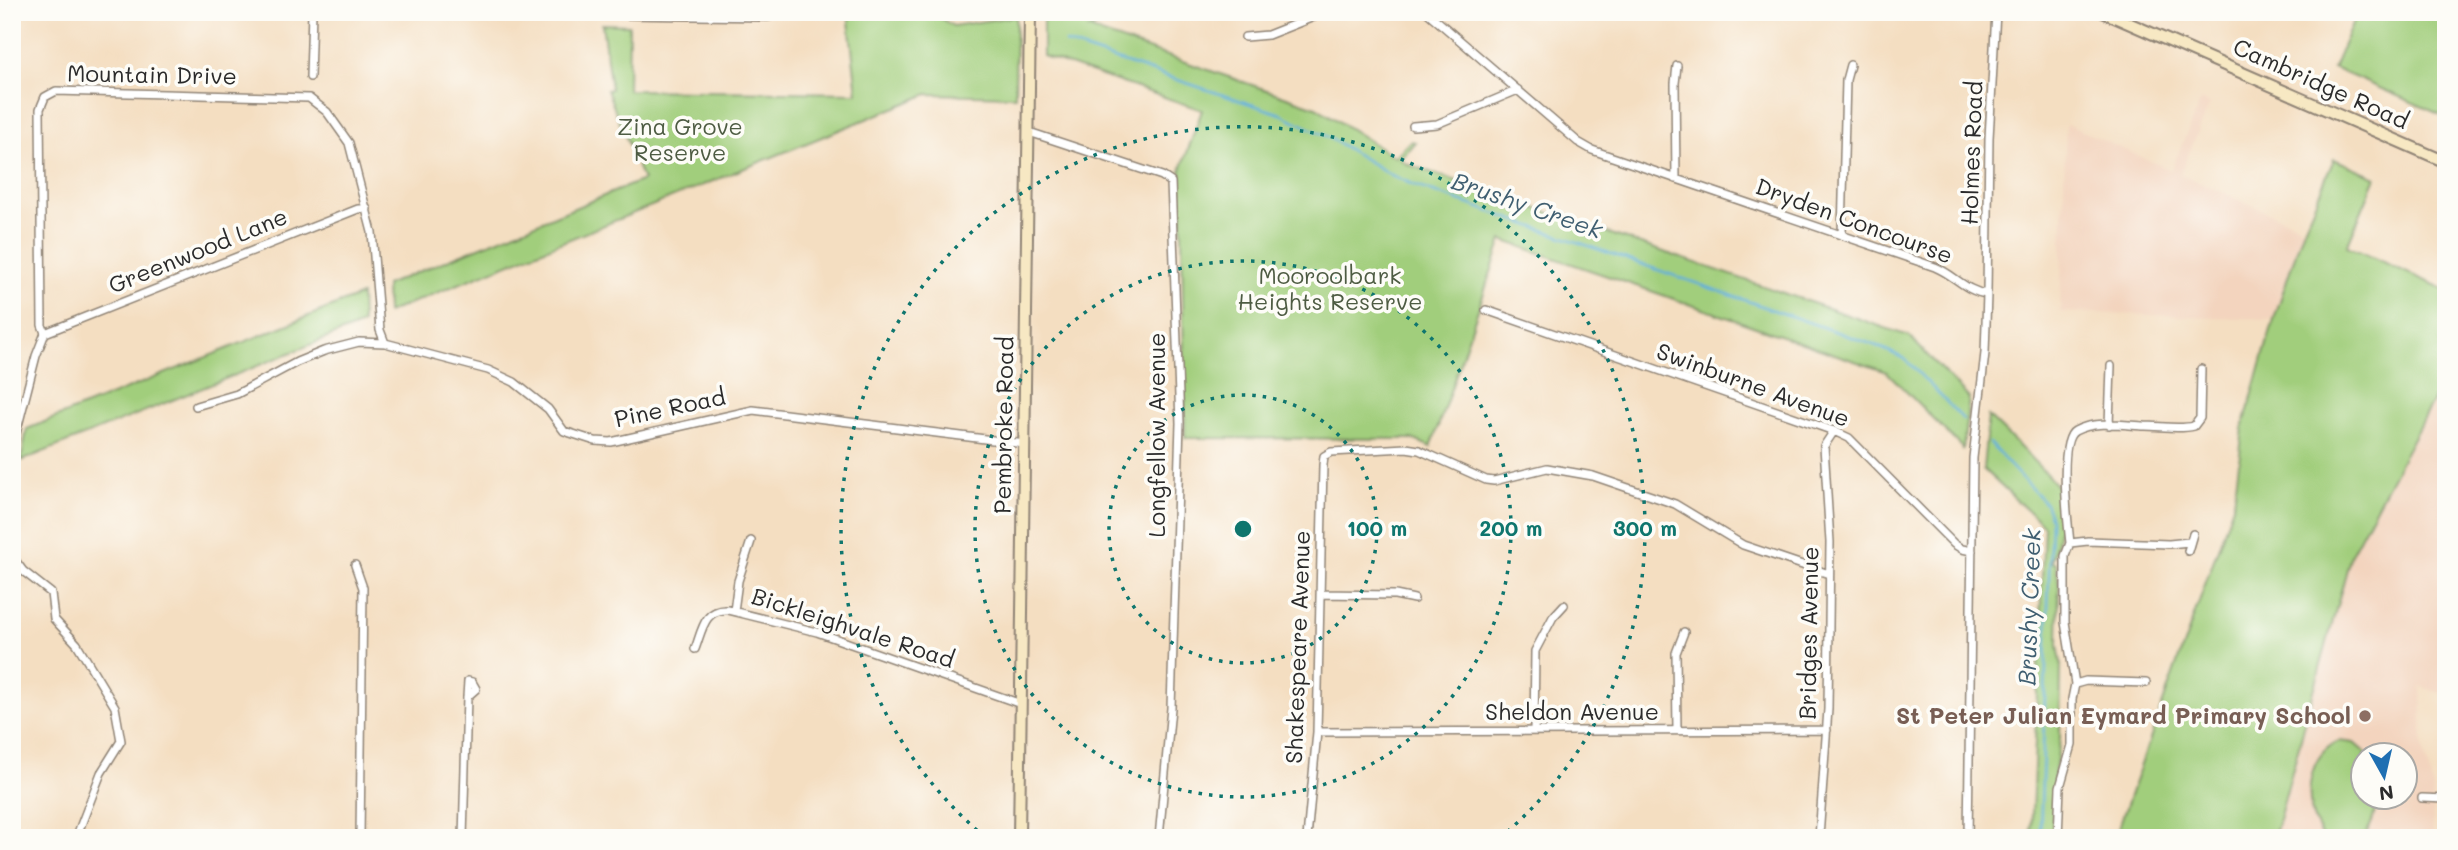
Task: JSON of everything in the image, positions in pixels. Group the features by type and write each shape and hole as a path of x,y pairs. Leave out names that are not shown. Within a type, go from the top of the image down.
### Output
{"street":[{"path":"310,77 312,12"},
{"path":"411,12 653,13 768,17 789,12"},
{"name":"Pembroke Road","path":"1019,838 1030,12"},
{"path":"1245,37 1268,35 1326,12"},
{"name":"Dryden Concourse","path":"1427,12 1584,146 1943,271 1967,289 1987,294"},
{"name":"Holmes Road","path":"1987,294 1989,138 1996,12"},
{"name":"Cambridge Road","path":"2103,12 2125,17 2446,162"},
{"path":"1842,235 1846,80 1850,65"},
{"path":"1676,178 1677,66"},
{"path":"1413,126 1437,124 1518,90"},
{"name":"Mountain Drive","path":"12,449 45,333 42,325 40,109 45,97 56,91 309,98 327,112 349,143 372,233 380,330 385,344"},
{"name":"Longfellow Avenue","path":"1029,132 1162,176 1171,182 1180,423 1171,708 1159,838"},
{"name":"Greenwood Lane","path":"45,333 358,209 367,209"},
{"path":"1968,838 1974,449 1985,354 1987,294"},
{"name":"Swinburne Avenue","path":"1486,310 1849,438 1954,544 1962,550 1972,551"},
{"name":"Pine Road","path":"196,406 237,394 297,362 324,351 359,342 385,344 488,370 514,382 548,409 564,431 595,441 611,442 753,410 1025,444"},
{"path":"2109,425 2111,366"},
{"path":"2058,838 2060,787 2072,745 2072,699 2075,684 2065,622 2065,556 2070,543 2067,527 2068,438 2079,429 2109,425 2194,426 2200,418 2202,369"},
{"name":"Bridges Avenue","path":"1819,838 1827,730 1830,542 1824,446 1834,431"},
{"name":"Shakespeare Avenue","path":"1307,838 1317,732 1324,456 1331,452 1406,448 1419,450 1486,480 1494,481 1547,468 1593,476 1675,504 1743,545 1829,573"},
{"path":"12,526 15,538 12,547"},
{"path":"2070,543 2088,541 2169,544 2191,538 2188,551"},
{"path":"734,611 737,581 751,541"},
{"path":"12,556 23,571 51,593 54,619 77,644 115,707 121,740 101,774 76,838"},
{"path":"355,565 363,588 360,838"},
{"path":"1320,594 1395,595 1414,599"},
{"path":"1534,731 1535,651 1553,618 1564,605"},
{"name":"Bickleighvale Road","path":"695,649 708,615 719,609 734,611 817,632 1021,704"},
{"path":"1677,730 1676,653 1684,632"},
{"path":"2075,684 2086,681 2146,683"},
{"path":"463,838 467,697"},
{"name":"Sheldon Avenue","path":"1317,732 1827,730"},
{"path":"2422,798 2446,799"}],"shaded area":[{"path":"2201,100 2210,104 2180,174 2304,228 2274,319 2060,312 2066,124 2171,170"},
{"path":"2446,376 2446,695 2421,686 2423,747 2433,788 2433,838 2274,838 2351,554"}],"green space":[{"name":"Zina Grove Reserve","path":"848,12 931,12 953,26 1016,16 1015,96 928,94 387,313 386,285 643,180 607,90 611,89 602,24 629,25 628,90 857,93"},
{"name":"Mooroolbark Heights Reserve","path":"1059,12 1129,12 1089,29 1316,107 1395,157 1410,141 1415,142 1400,159 1407,164 1909,336 1969,398 1963,449 1887,372 1502,240 1431,447 1412,439 1185,438 1181,170 1202,110 1043,56 1043,19"},
{"path":"2357,12 2446,12 2446,117 2333,68"},
{"path":"2334,159 2376,177 2347,246 2446,290 2446,376 2351,554 2274,838 2115,838 2234,503 2243,428 2274,319 2304,228"},
{"path":"361,295 362,324 21,461 27,429"},
{"path":"1988,416 2054,482 2059,496 2060,524 2051,562 2056,563 2059,584 2058,645 2061,663 2060,739 2054,778 2052,838 2031,838 2044,526 1983,469"},
{"path":"2339,741 2350,742 2350,812 2374,812 2371,824 2362,838 2323,838 2316,826 2310,785 2318,759 2327,748"}],"waterway":[{"name":"Brushy Creek","path":"1065,43 1281,114 1416,186 1877,346 1905,359 1963,419"},
{"name":"Brushy Creek","path":"1989,443 2045,503 2051,519 2040,838"}],"place":[{"name":"St Peter Julian Eymard Primary School","path":"2365,716"}]}
